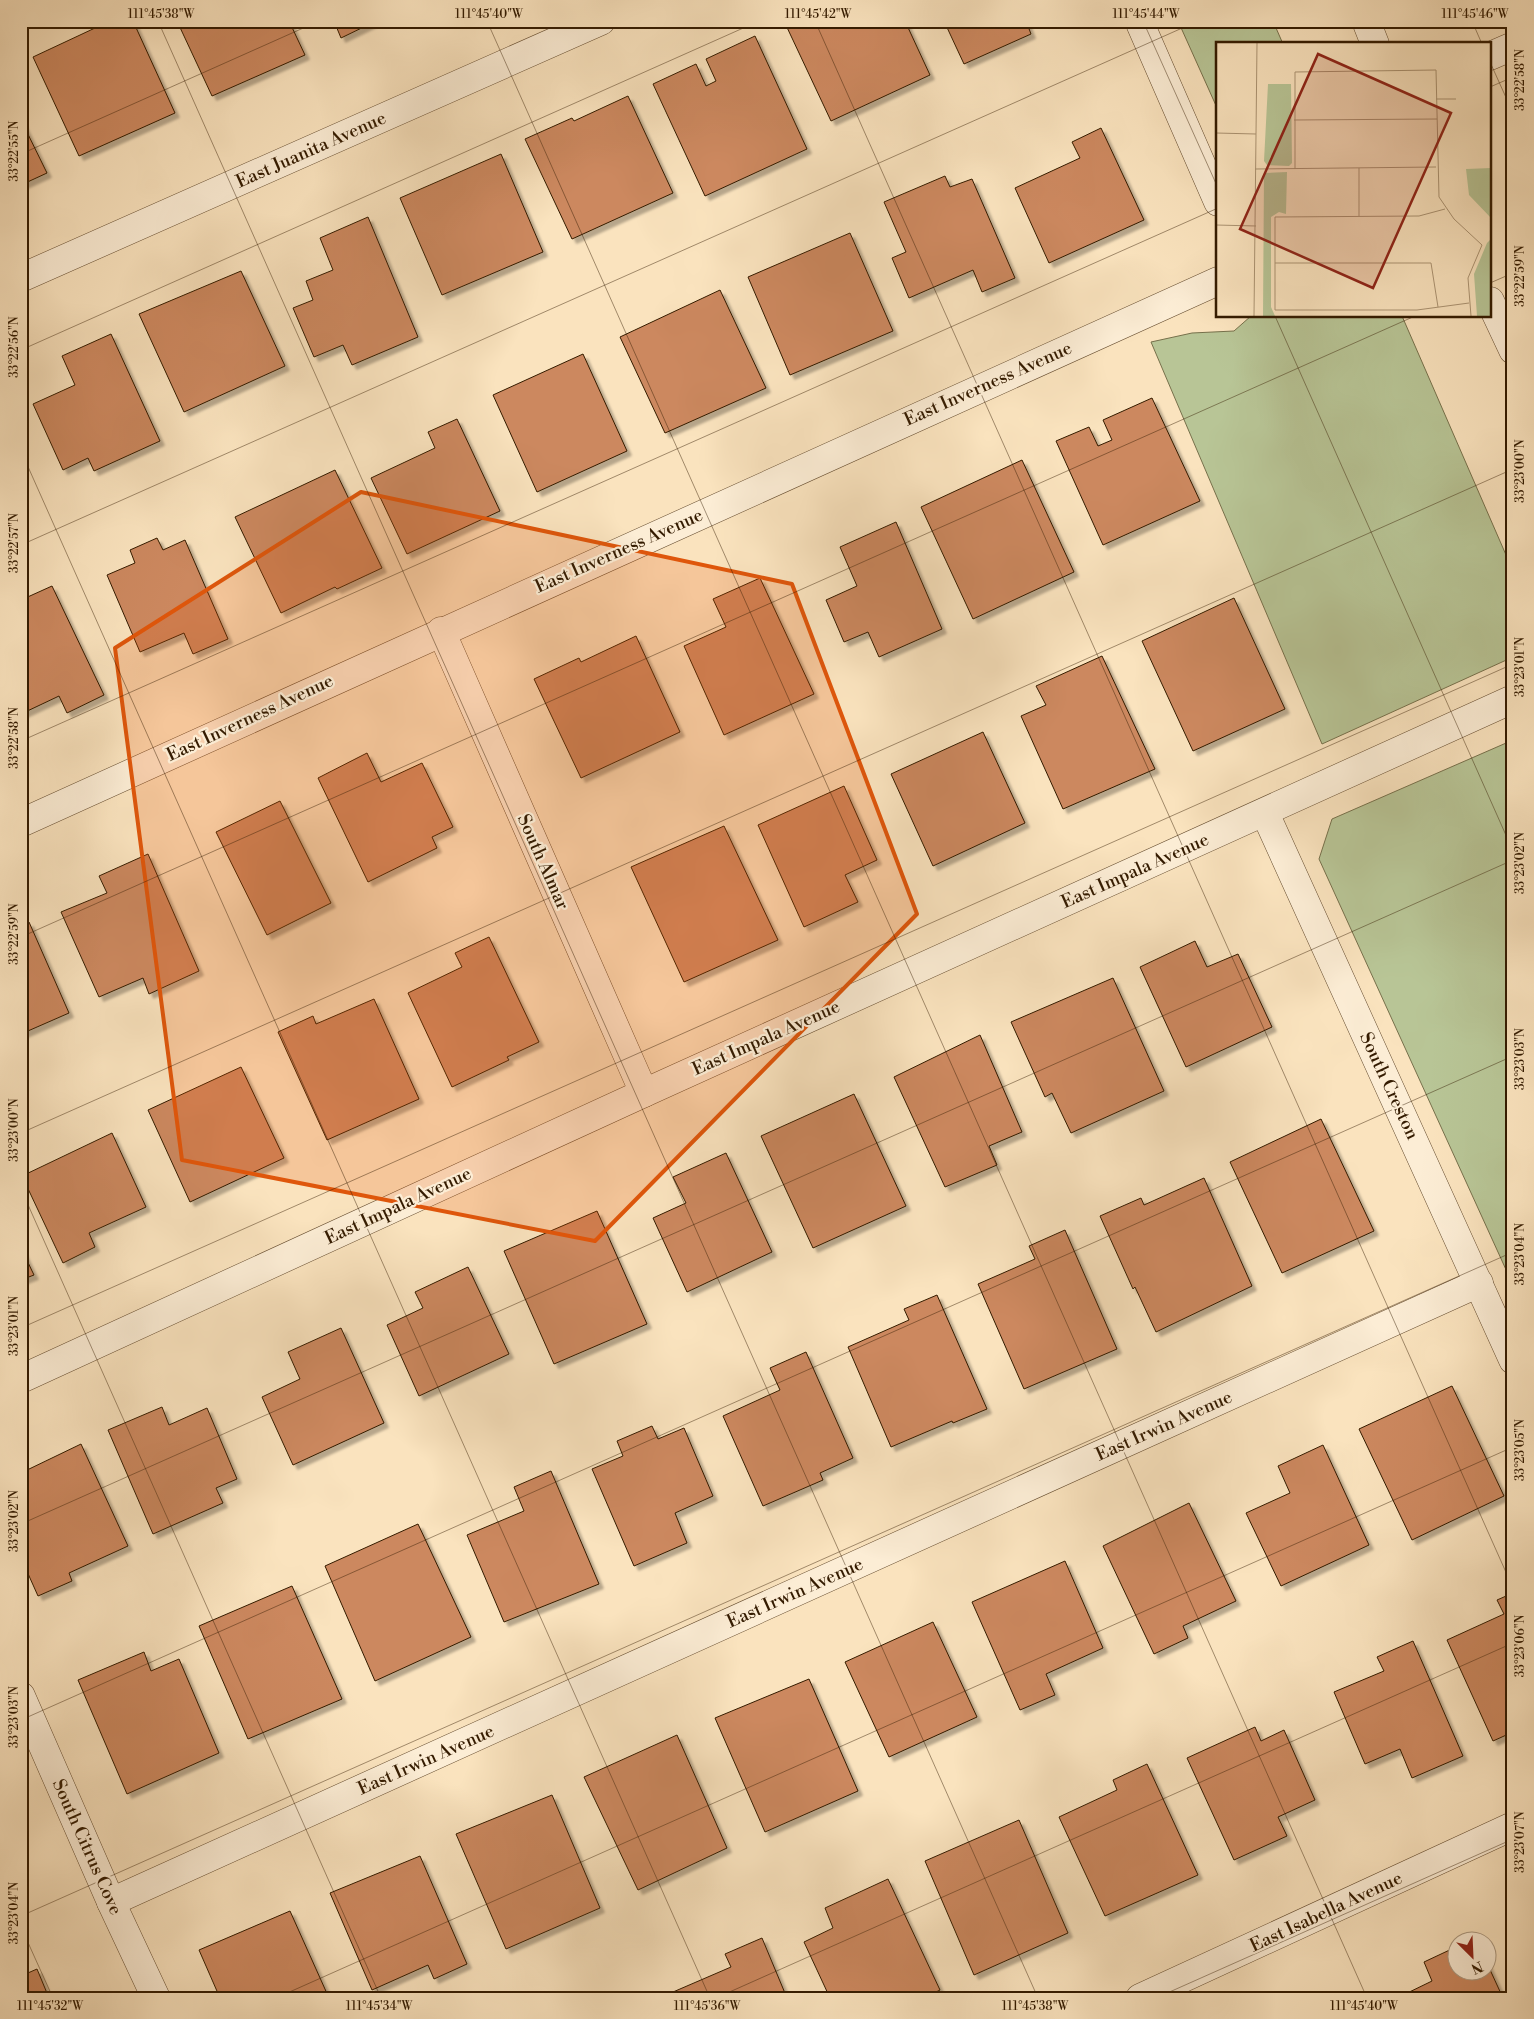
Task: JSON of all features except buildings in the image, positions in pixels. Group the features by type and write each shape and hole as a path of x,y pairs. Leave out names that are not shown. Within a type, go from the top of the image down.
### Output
{"street":[{"name":"East Juanita Avenue","path":"21,278 601,21"},
{"path":"1139,21 1216,197"},
{"path":"1366,21 1374,42"},
{"path":"1492,55 1513,46"},
{"name":"East Inverness Avenue","path":"21,823 441,631 1216,282"},
{"path":"1492,305 1513,350"},
{"name":"South Almar","path":"441,631 644,1093"},
{"name":"East Impala Avenue","path":"21,1380 644,1093 1513,699"},
{"name":"South Creston","path":"1265,813 1513,1360"},
{"name":"East Irwin Avenue","path":"111,1902 1479,1283"},
{"name":"South Citrus Cove","path":"21,1696 111,1902 156,1998"},
{"name":"East Isabella Avenue","path":"1140,1998 1513,1826"}],"highlighted area":[{"path":"361,492 792,584 917,914 595,1241 182,1160 115,648"}],"green space":[{"path":"1178,21 1273,21 1282,42 1216,42 1216,106"},
{"path":"1249,318 1403,318 1513,571 1513,657 1322,744 1151,342 1192,333 1234,331"},
{"path":"1513,740 1513,1285 1319,859 1332,819"}]}
